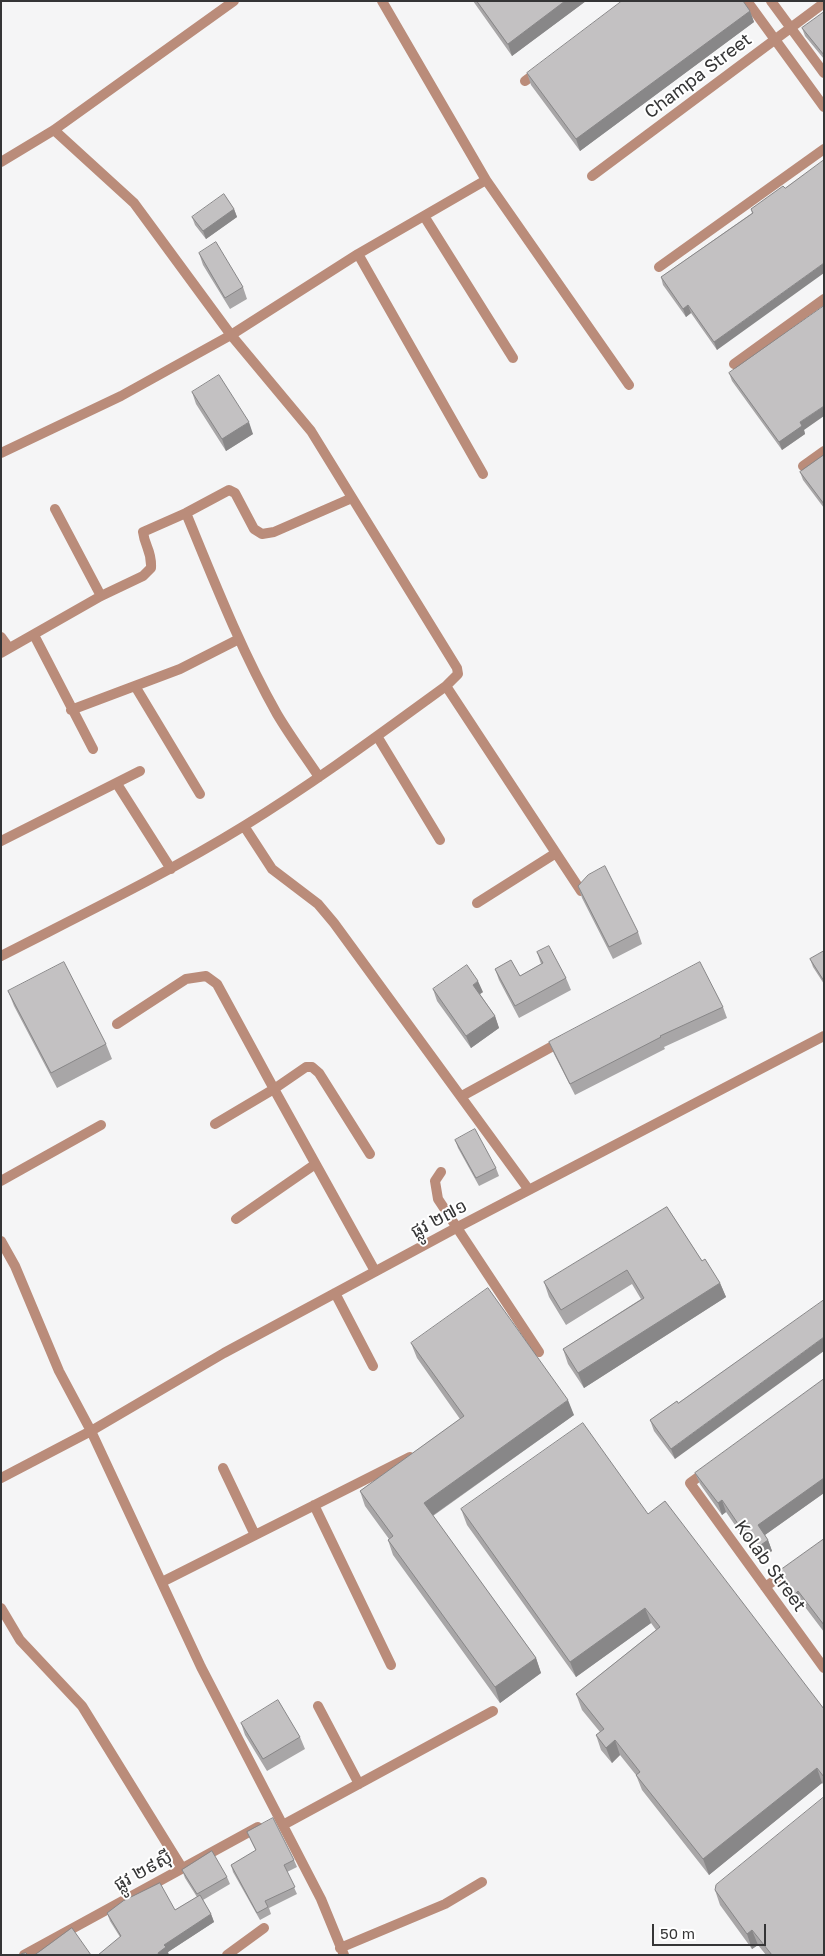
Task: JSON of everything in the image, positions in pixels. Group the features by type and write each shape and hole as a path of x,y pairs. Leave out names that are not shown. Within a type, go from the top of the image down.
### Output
{"street":[{"path":"1,162 54,130 234,1"},
{"path":"382,1 486,180 629,385"},
{"path":"747,1 824,107"},
{"path":"771,1 824,73"},
{"name":"Champa Street","path":"592,176 774,38 824,3"},
{"path":"524,81 548,64"},
{"path":"1,956 171,869 244,826 377,736 446,686 458,674 457,668 311,431 231,334 134,203 54,130"},
{"path":"659,267 824,149"},
{"path":"1,453 121,396 231,334 358,254 486,180"},
{"path":"424,216 513,358"},
{"path":"358,254 483,474"},
{"path":"734,364 824,299"},
{"path":"803,466 824,451"},
{"path":"1,636 5,651 34,636 100,596 143,576 151,568 152,555 144,542 143,532 186,513 229,490 235,493 254,529 262,534 274,532 352,498"},
{"path":"55,509 100,596"},
{"path":"186,513 239,639 278,715 319,777"},
{"path":"34,636 94,749"},
{"path":"72,710 180,668 239,639"},
{"path":"135,686 200,794"},
{"path":"446,686 581,891"},
{"path":"377,736 440,840"},
{"path":"1,841 140,771"},
{"path":"116,784 171,869"},
{"path":"244,826 272,869 318,904 334,923 462,1096 528,1190"},
{"path":"477,903 556,853"},
{"path":"117,1024 186,979 206,976 216,984 314,1165 375,1271"},
{"path":"462,1096 575,1034"},
{"name":"ផ្លូវ ២៧១","path":"1,1478 91,1431 224,1353 375,1271 824,1036"},
{"path":"215,1124 306,1068 312,1067 319,1074 370,1154"},
{"path":"1,1180 102,1125"},
{"path":"236,1219 314,1165"},
{"path":"441,1172 436,1181 438,1198 539,1352"},
{"path":"1,1241 15,1266 59,1371 91,1431 201,1667 322,1899 342,1951 445,1904 482,1882"},
{"path":"335,1293 373,1366"},
{"path":"162,1582 410,1457"},
{"name":"Kolab Street","path":"714,1466 690,1483 824,1668"},
{"path":"223,1468 255,1535"},
{"path":"314,1506 391,1665"},
{"path":"765,1588 802,1561"},
{"path":"1,1608 20,1640 82,1706 182,1868"},
{"path":"318,1706 359,1784"},
{"name":"ផ្លូវ ២៩ស៊ី","path":"24,1955 182,1868 359,1784 493,1711"},
{"path":"227,1955 264,1928"}],"building":[{"path":"477,1 565,1 508,44"},
{"path":"622,1 743,1 750,11 576,139 527,73"},
{"path":"824,12 824,55 802,28"},
{"path":"824,160 824,263 714,342 688,305 683,309 661,277 753,213 751,209 783,186 785,188"},
{"path":"224,194 234,209 203,231 192,217"},
{"path":"216,242 243,287 225,298 199,253"},
{"path":"824,306 824,406 800,422 802,426 779,442 729,373"},
{"path":"219,375 249,422 222,439 192,392"},
{"path":"824,455 824,504 800,472"},
{"path":"605,866 638,932 609,947 578,886 588,875"},
{"path":"549,946 566,978 515,1006 495,969 511,960 520,976 543,963 537,952"},
{"path":"824,951 824,981 810,959"},
{"path":"64,962 106,1044 51,1073 8,991"},
{"path":"700,962 723,1007 660,1036 570,1084 549,1042"},
{"path":"467,965 478,981 473,985 495,1016 466,1036 433,989"},
{"path":"475,1129 496,1168 476,1178 455,1140"},
{"path":"667,1207 702,1261 705,1259 720,1283 578,1373 563,1349 644,1298 627,1270 561,1310 544,1282"},
{"path":"488,1288 568,1400 424,1503 536,1658 495,1687 388,1540 393,1536 360,1491 464,1416 411,1343"},
{"path":"824,1300 824,1337 671,1449 650,1420 677,1401 678,1403"},
{"path":"824,1379 824,1478 758,1525 768,1540 755,1549 722,1500 718,1503 695,1473"},
{"path":"583,1423 648,1514 665,1501 824,1709 824,1777 817,1768 703,1859 636,1775 640,1772 615,1740 606,1748 596,1735 604,1729 576,1694 660,1627 645,1608 570,1662 461,1509"},
{"path":"824,1539 824,1625 798,1591 794,1595 778,1572"},
{"path":"278,1700 300,1737 263,1759 241,1723"},
{"path":"824,1797 824,1955 772,1955 752,1930 747,1934 715,1890 716,1885"},
{"path":"273,1818 294,1860 284,1865 295,1887 265,1901 268,1907 257,1913 231,1865 256,1850 247,1832"},
{"path":"212,1851 227,1877 197,1894 182,1870"},
{"path":"160,1883 175,1910 200,1895 211,1914 164,1945 166,1947 158,1953 159,1955 98,1955 121,1936 107,1913 123,1901"},
{"path":"72,1928 91,1955 35,1955"}]}
